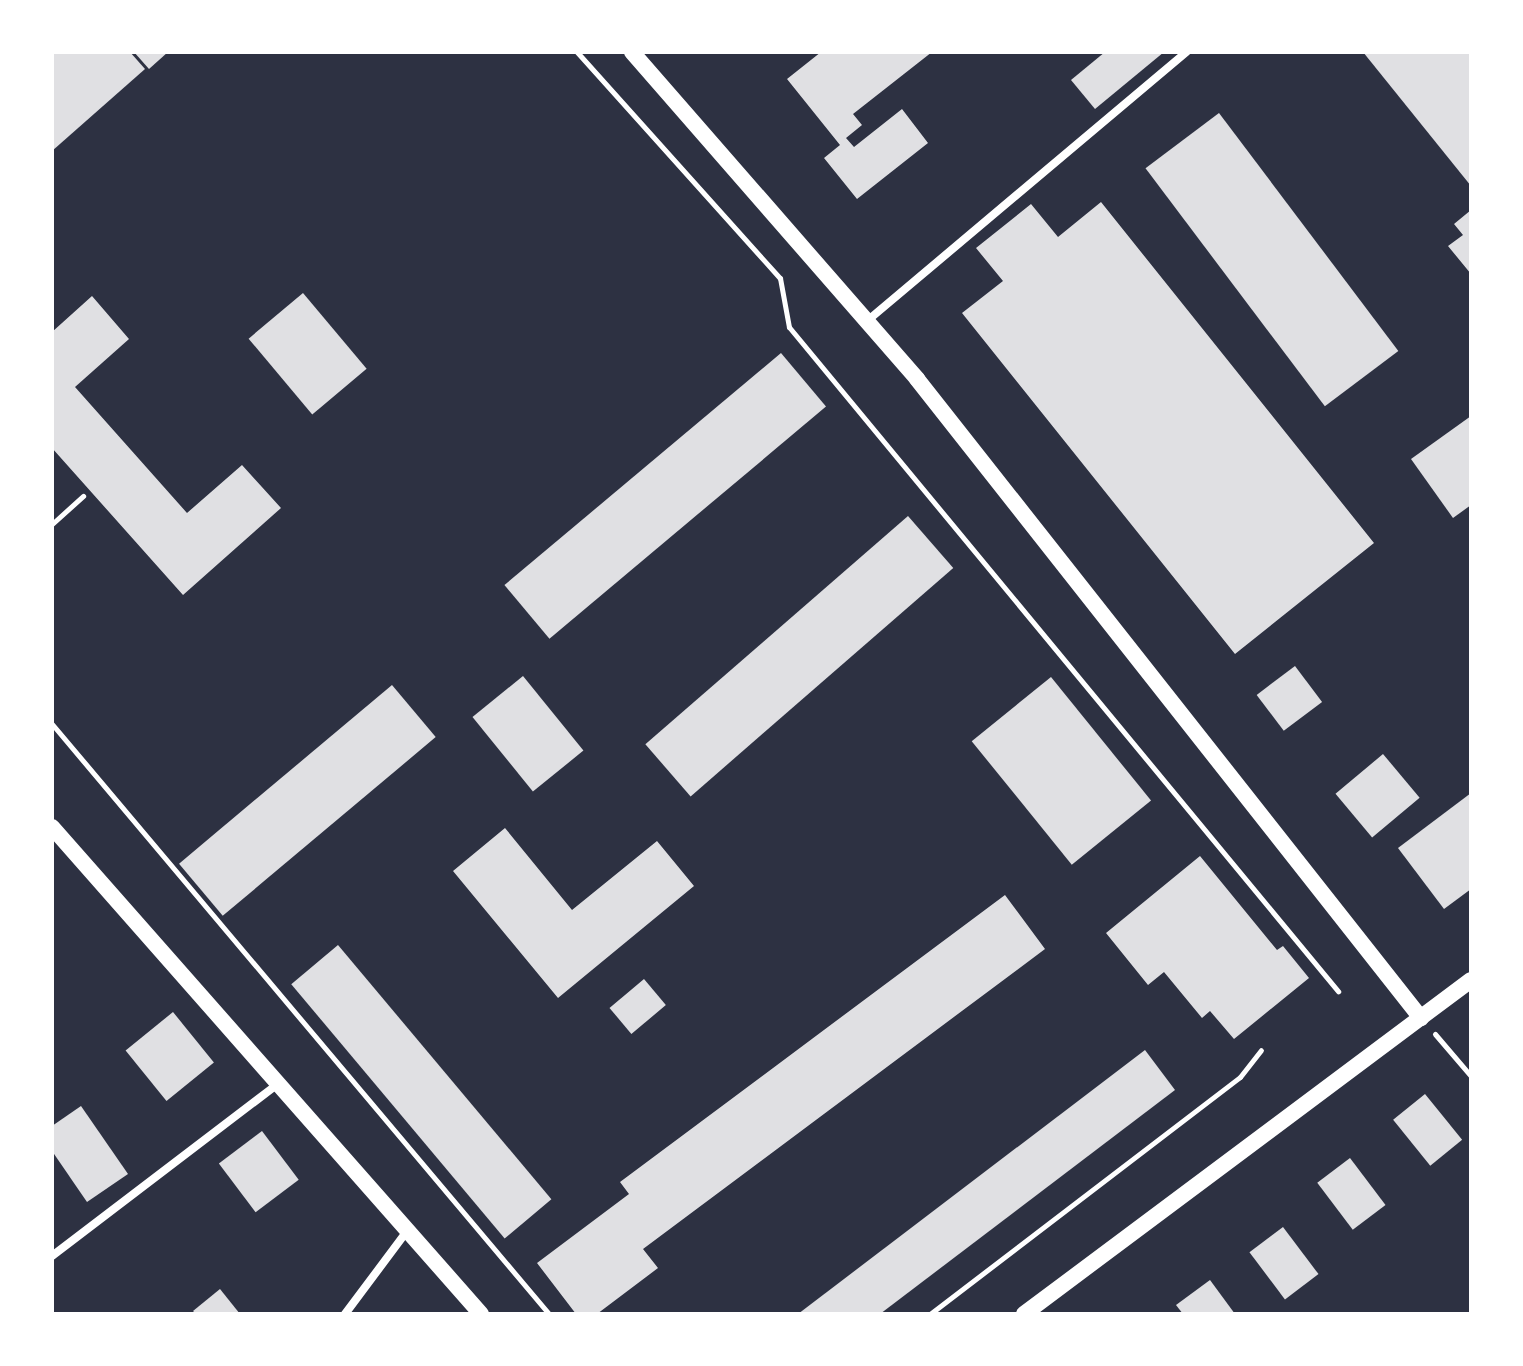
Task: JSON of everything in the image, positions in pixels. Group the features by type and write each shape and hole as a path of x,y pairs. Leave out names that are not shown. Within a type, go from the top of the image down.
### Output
{"main road":[{"path":"632,52 867,321 1421,1018"},
{"path":"52,827 280,1082 481,1314"},
{"path":"1024,1314 1471,980"}],"street":[{"path":"867,321 1187,52"},
{"path":"52,1256 280,1082"},
{"path":"345,1314 409,1229"}],"path":[{"path":"577,52 780,278 789,327 1338,991"},
{"path":"52,524 83,496"},
{"path":"52,724 549,1314"},
{"path":"1421,1018 1471,1076"},
{"path":"930,1314 1240,1077 1261,1050"}],"building":[{"path":"52,52 130,52 145,69 52,151"},
{"path":"134,52 168,52 149,69"},
{"path":"821,52 932,52 853,114 862,125 846,138 854,147 902,109 928,143 857,199 824,158 840,145 787,79"},
{"path":"1105,52 1164,52 1095,109 1071,80"},
{"path":"1363,52 1471,52 1471,186"},
{"path":"1219,113 1398,351 1325,406 1146,168"},
{"path":"1101,202 1374,543 1235,654 962,313 1003,281 976,248 1031,204 1058,237"},
{"path":"1471,210 1471,274 1448,246 1463,235 1454,224"},
{"path":"303,293 367,369 312,414 249,339"},
{"path":"92,296 129,339 75,387 187,513 242,465 281,508 183,595 52,448 52,332"},
{"path":"781,353 826,407 549,639 504,585"},
{"path":"1471,416 1471,505 1453,518 1411,459"},
{"path":"908,516 953,568 691,796 645,744"},
{"path":"1295,666 1322,702 1284,731 1257,695"},
{"path":"523,676 583,751 533,792 472,717"},
{"path":"1051,677 1151,801 1072,865 972,741"},
{"path":"392,685 436,737 223,916 179,864"},
{"path":"1383,754 1420,798 1372,838 1336,794"},
{"path":"1471,793 1471,889 1444,909 1398,848"},
{"path":"505,828 572,910 657,841 694,886 558,998 453,871"},
{"path":"1200,856 1277,950 1283,946 1309,978 1234,1039 1210,1011 1202,1018 1164,972 1148,985 1106,933"},
{"path":"1005,895 1045,949 643,1249 658,1268 597,1314 576,1314 537,1263 629,1194 620,1182"},
{"path":"338,945 551,1199 505,1239 291,984"},
{"path":"644,979 666,1005 631,1034 610,1008"},
{"path":"173,1012 214,1063 166,1101 126,1050"},
{"path":"1145,1050 1175,1090 880,1314 798,1314"},
{"path":"1425,1094 1462,1140 1430,1166 1393,1120"},
{"path":"81,1106 128,1174 87,1202 52,1151 52,1126"},
{"path":"262,1131 299,1180 256,1212 219,1163"},
{"path":"1350,1158 1386,1205 1353,1230 1317,1183"},
{"path":"1283,1227 1319,1274 1285,1299 1249,1252"},
{"path":"1210,1280 1235,1314 1183,1314 1176,1305"},
{"path":"220,1289 240,1314 196,1314 193,1311"}]}
